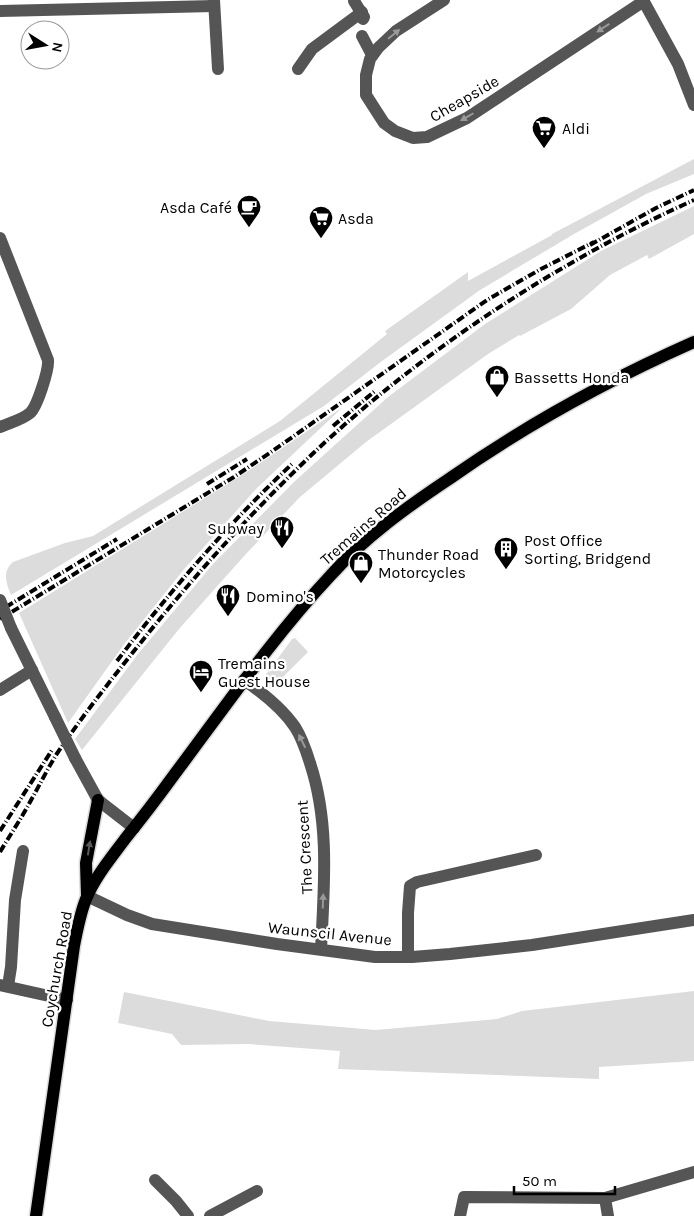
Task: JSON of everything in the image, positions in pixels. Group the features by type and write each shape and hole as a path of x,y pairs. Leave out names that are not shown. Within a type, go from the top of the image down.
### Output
{"main road":[{"name":"Tremains Road","path":"134,828 286,625 331,574 384,526 481,456 527,427 649,361 694,342"},
{"path":"87,896 86,863 98,800"},
{"name":"Coychurch Road","path":"36,1216 79,920 87,896 101,872 134,828"}],"street":[{"path":"362,36 372,55 396,31 444,0"},
{"path":"643,0 678,64 694,105"},
{"name":"Cheapside","path":"372,55 366,75 366,95 384,123 395,131 413,138 427,137 467,118 643,0"},
{"path":"298,69 312,49 362,16 354,1"},
{"path":"0,11 214,3 218,69"},
{"path":"0,238 49,365 32,410 23,417 0,427"},
{"path":"0,600 11,628 54,717 98,800 134,828"},
{"path":"0,690 32,670"},
{"name":"The Crescent","path":"244,680 264,693 294,727 304,746 314,774 320,802 324,842 321,950"},
{"path":"23,851 15,900 11,967 4,985 66,1000"},
{"path":"408,957 410,886 417,882 536,855"},
{"name":"Waunscil Avenue","path":"87,896 127,916 152,924 375,957 450,954 532,945 694,920"},
{"path":"460,1216 464,1196 605,1198 694,1172"},
{"path":"155,1180 188,1216"},
{"path":"210,1216 256,1191"},
{"path":"605,1198 608,1216"}],"shaded area":[{"path":"694,159 694,174 646,194 480,290 324,406 11,595 6,574 13,562 65,543 93,536 280,421 387,334 385,331 468,272 468,281"},
{"path":"694,206 694,234 649,259 647,255 610,275 571,309 519,335 488,354 366,442 300,497 179,629 82,750 75,739 138,654 213,564 295,481 388,397 485,324 601,251"},
{"path":"343,407 257,488 185,568 125,643 68,723 19,613 242,475"},
{"path":"295,638 308,652 271,689 264,684 265,676 292,639"},
{"path":"694,991 694,1061 599,1067 599,1079 338,1069 340,1051 248,1044 181,1045 172,1034 118,1023 124,992 269,1021 376,1030 497,1019 522,1011"}],"railway":[{"path":"590,245 656,208 694,190"},
{"path":"0,852 56,755 126,661 211,559 276,489 322,445 407,373 498,308 595,250 694,200"},
{"path":"0,619 234,477 487,300 541,269 594,242"},
{"path":"333,426 375,391"},
{"path":"207,484 247,459"},
{"path":"117,661 201,559 293,463"},
{"path":"6,607 117,539"},
{"path":"0,831 52,750"}],"place":[{"name":"Aldi","path":"544,149"},
{"name":"Asda Café","path":"249,228"},
{"name":"Asda","path":"321,239"},
{"name":"Bassetts Honda","path":"497,398"},
{"name":"Subway","path":"282,549"},
{"name":"Post Office Sorting, Bridgend","path":"506,570"},
{"name":"Thunder Road Motorcycles","path":"361,584"},
{"name":"Domino's","path":"228,617"},
{"name":"Tremains Guest House","path":"201,693"}]}
